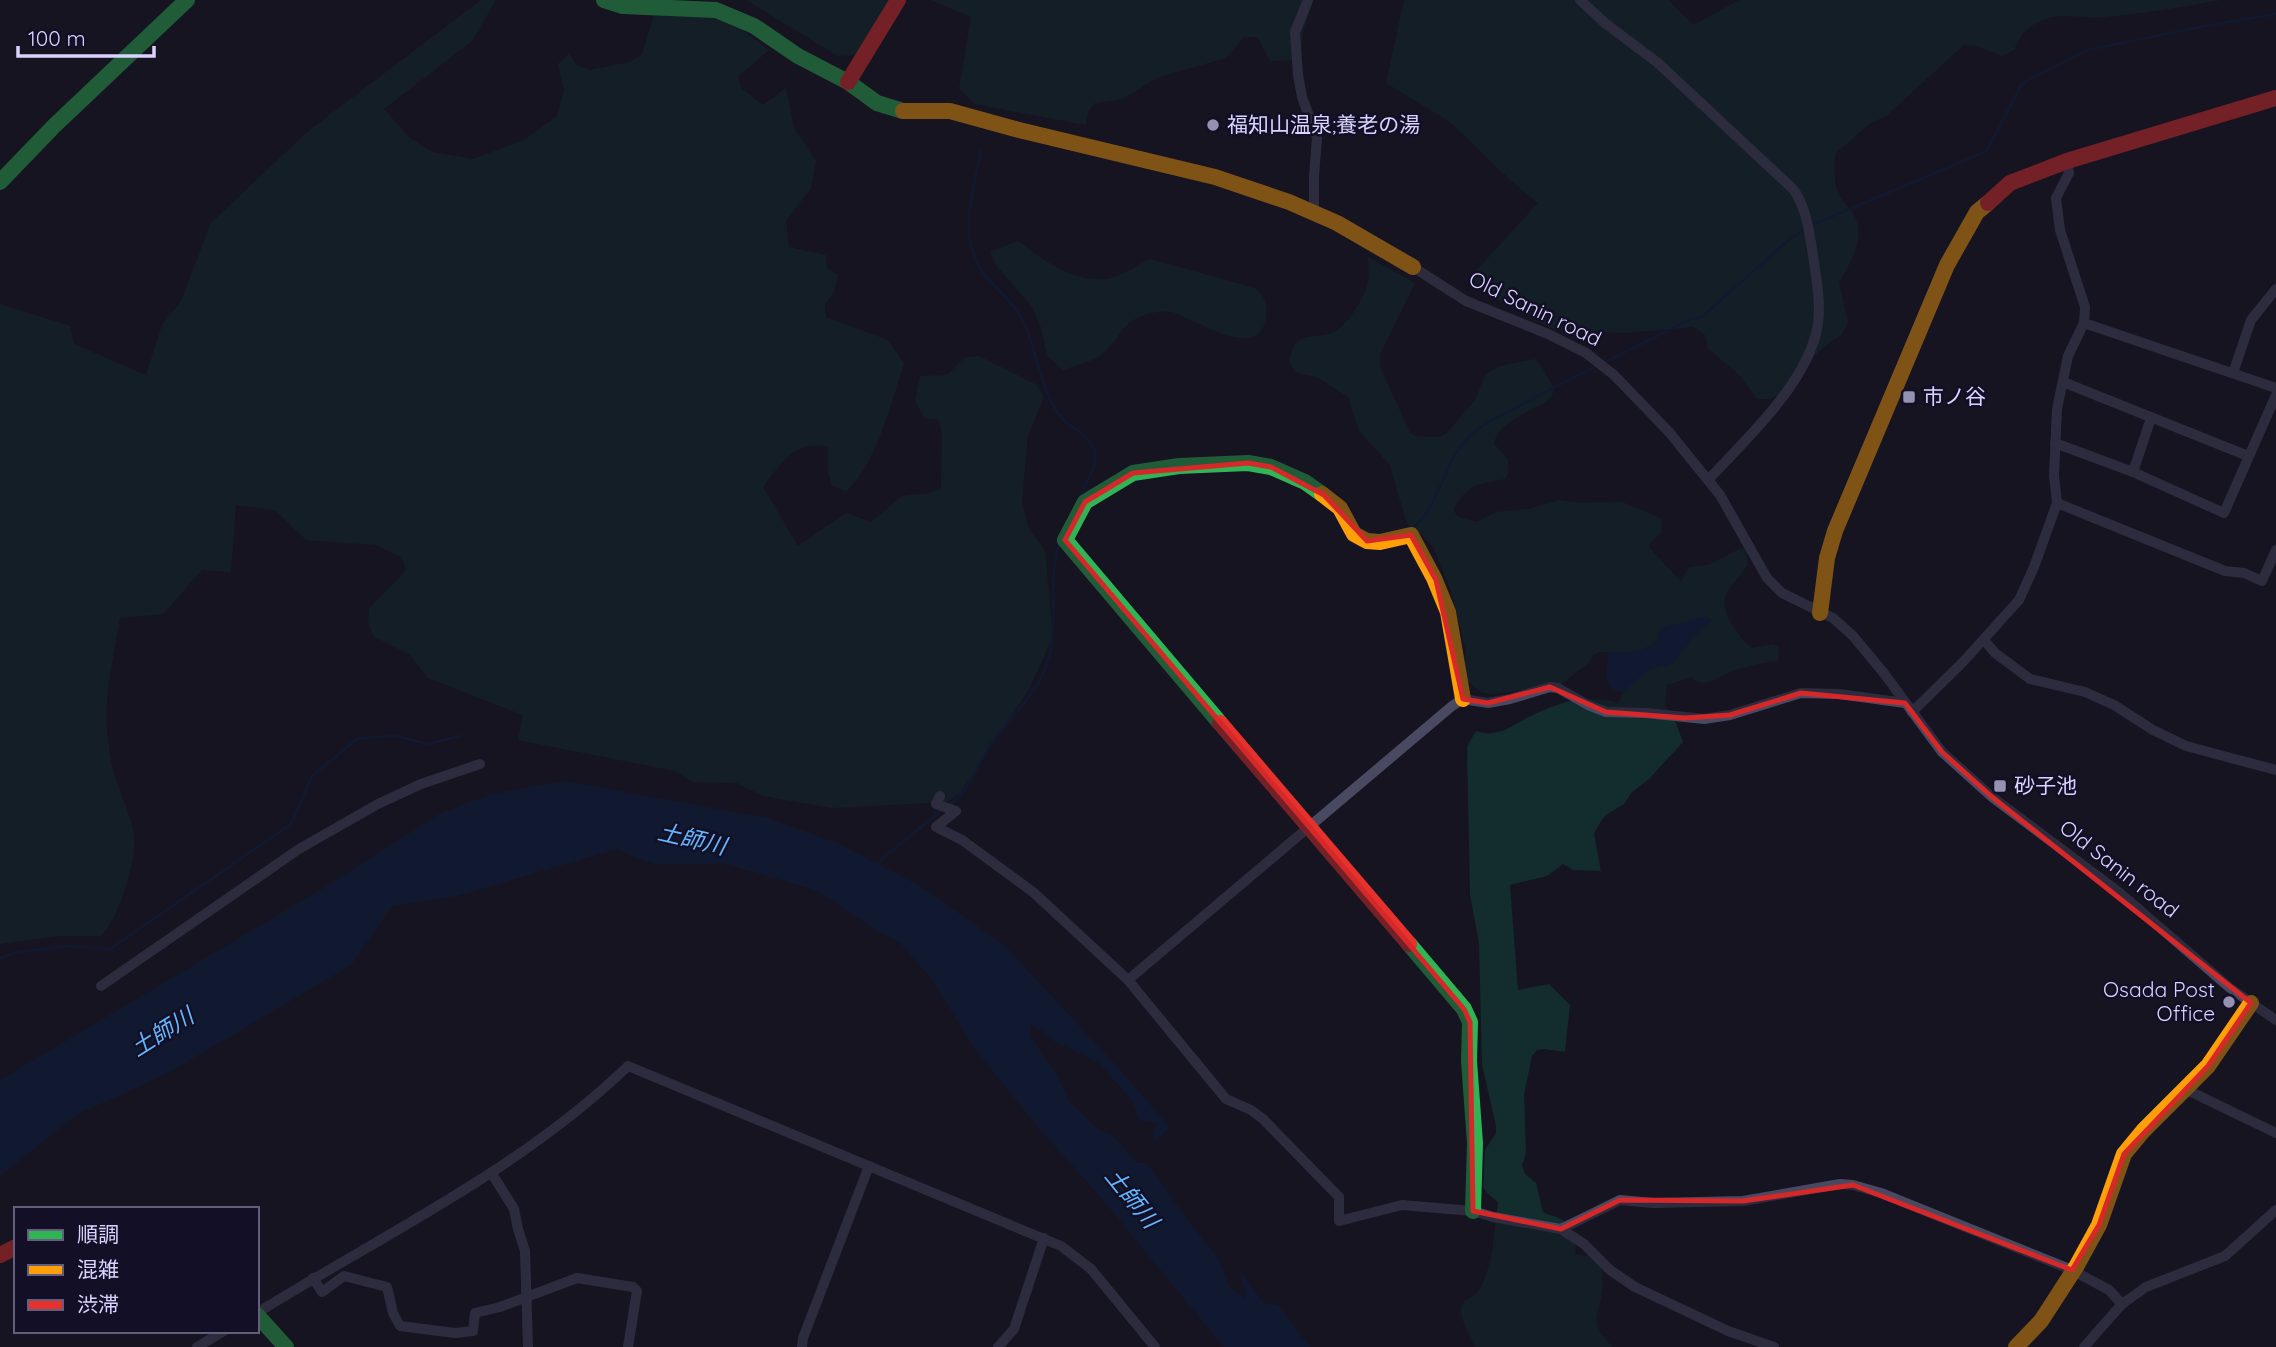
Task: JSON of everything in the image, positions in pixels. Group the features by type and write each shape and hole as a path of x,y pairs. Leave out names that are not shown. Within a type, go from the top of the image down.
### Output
{"street":[{"path":"0,183 54,126 187,0"},
{"name":"Old Sanin road","path":"604,0 623,6 716,10 754,26 798,56 848,82 877,103 903,111 950,111 1215,177 1289,202 1336,223 1466,301 1548,334 1586,353 1614,375 1669,432 1708,480 1720,495 1767,578 1782,593 1833,618 1853,636 1942,752 1992,797 2120,893 2230,988 2276,1020"},
{"path":"848,82 898,0"},
{"path":"1308,0 1295,32 1302,97 1317,138 1314,213"},
{"path":"1580,0 1605,23 1658,63 1793,189 1801,199 1807,219 1819,296 1818,325 1812,343 1799,371 1781,399 1708,480"},
{"path":"1820,612 1827,558 1835,531 1947,265 1977,212 2010,183 2067,161 2276,98"},
{"path":"1128,979 1463,699 1488,703 1550,687 1558,688 1606,712 1704,719 1730,715 1801,693 1839,694 1909,708 1984,640 2019,600 2057,503 2054,476 2057,409 2068,356 2084,323 2085,307 2060,230 2056,198 2069,173 2067,161"},
{"path":"2233,373 2251,320 2276,289"},
{"path":"2084,323 2276,388"},
{"path":"2063,382 2248,456"},
{"path":"2055,443 2133,471 2224,513 2276,395"},
{"path":"2133,471 2151,418"},
{"path":"1463,699 1451,624 1436,580 1411,535 1380,542 1367,541 1354,534 1340,508 1305,482 1271,467 1248,463 1179,466 1133,473 1085,502 1065,540 1464,1009 1470,1022 1469,1061 1475,1143 1473,1211"},
{"path":"2057,503 2225,571 2244,573 2262,581 2276,550"},
{"path":"1984,640 1995,653 2030,679 2084,692 2115,705 2154,730 2186,746 2276,770"},
{"path":"101,986 299,849 421,784 480,764"},
{"path":"940,796 936,804 956,811 936,827 962,840 1033,892 1128,979 1226,1099 1251,1110 1263,1119 1329,1185 1339,1197 1339,1221 1402,1205 1473,1211 1561,1229 1584,1244 1610,1270 1635,1287 1728,1331 1774,1347"},
{"path":"2016,1347 2041,1321 2099,1225 2124,1154 2143,1131 2208,1066 2251,1003"},
{"path":"259,1313 313,1278 492,1174 559,1126 628,1066 1061,1246 1091,1269 1155,1347"},
{"path":"2185,1089 2276,1133"},
{"path":"802,1347 803,1338 869,1166"},
{"path":"492,1174 514,1209 525,1251 528,1347"},
{"path":"1561,1229 1620,1200 1653,1203 1743,1201 1840,1184 1853,1185 1881,1193 2072,1270 2109,1290 2122,1304"},
{"path":"2084,1347 2122,1304 2146,1287 2225,1256 2276,1210"},
{"path":"998,1347 1014,1329 1044,1238"},
{"path":"313,1278 322,1292 344,1276 387,1287 393,1313 400,1326 455,1333 473,1331 475,1313 500,1307 577,1278 633,1287 637,1291 628,1347"},
{"path":"259,1316 286,1347"},
{"path":"197,1347 221,1333"}],"highlighted area":[{"path":"1248,463 1271,467 1324,495 1367,541 1411,535 1436,580 1463,699 1488,703 1550,687 1606,712 1685,718 1730,715 1801,693 1905,703 1942,752 1992,797 2251,1003 2208,1066 2124,1154 2099,1225 2072,1270 1853,1185 1743,1201 1620,1200 1561,1229 1473,1211 1470,1022 1464,1009 1065,540 1085,502 1133,473"}],"green space":[{"path":"481,0 496,0 472,41 384,109 410,138 432,152 473,159 524,140 557,116 564,90 558,64 569,54 577,65 590,70 630,62 642,54 654,15 707,15 741,29 769,50 738,77 742,89 763,105 786,88 794,128 816,161 811,188 786,221 789,247 826,255 827,268 838,275 834,292 825,304 826,317 888,340 904,363 874,449 866,466 846,491 832,486 828,473 828,447 816,446 797,450 763,487 798,546 846,513 871,522 902,496 930,493 941,487 942,433 939,420 925,418 915,402 920,376 947,375 965,357 979,356 1037,385 1044,397 1028,435 1022,502 1029,529 1045,550 1053,637 1028,691 959,794 947,802 832,808 763,796 737,783 693,782 675,771 518,740 523,715 428,678 410,655 373,636 368,623 369,609 406,570 402,557 376,545 306,540 275,510 236,505 231,572 202,570 163,614 120,618 106,717 113,769 130,820 134,847 129,874 114,917 101,936 58,936 0,944 0,304 70,326 74,344 146,375 162,325 181,301 211,223 307,132"},
{"path":"746,0 889,0 856,55 838,56"},
{"path":"931,0 1306,0 1312,6 1303,32 1300,60 1270,61 1258,37 1244,37 1226,58 1159,77 1122,99 1095,103 1088,112 1086,125 975,104 959,89 971,17"},
{"path":"1404,0 1668,0 1694,25 1739,0 2221,0 2117,16 2050,18 2029,28 2021,35 2014,50 2002,56 1977,46 1964,45 1886,116 1869,124 1835,154 1836,187 1854,215 1858,232 1856,250 1839,282 1848,322 1842,334 1819,351 1782,393 1770,399 1757,399 1740,376 1708,348 1705,335 1694,327 1624,333 1555,330 1469,284 1475,272 1538,203 1450,122 1386,83"},
{"path":"1018,241 1062,270 1086,278 1116,277 1150,259 1255,288 1266,304 1262,330 1253,337 1240,338 1226,335 1172,312 1151,313 1132,321 1098,357 1063,370 1047,355 1033,308 996,265 990,252"},
{"path":"1368,257 1415,283 1380,354 1380,367 1414,436 1441,437 1447,433 1475,400 1486,374 1500,366 1535,359 1552,386 1550,398 1514,419 1498,434 1494,444 1508,459 1505,479 1480,484 1469,490 1453,510 1458,517 1477,522 1496,512 1529,509 1559,500 1581,503 1622,502 1661,518 1662,531 1648,546 1681,582 1689,567 1709,565 1739,549 1745,550 1748,560 1728,591 1726,613 1740,636 1752,648 1773,644 1779,647 1778,661 1740,668 1706,683 1692,677 1667,685 1665,705 1683,742 1649,779 1632,792 1624,804 1601,821 1594,834 1601,871 1573,870 1563,864 1547,876 1510,885 1518,990 1549,984 1570,1005 1565,1052 1544,1049 1537,1050 1532,1056 1524,1095 1526,1153 1522,1165 1525,1174 1536,1183 1543,1212 1565,1222 1572,1231 1575,1254 1596,1258 1601,1262 1603,1288 1597,1326 1613,1347 1475,1347 1462,1316 1463,1303 1478,1292 1487,1271 1498,1202 1483,1187 1485,1150 1496,1133 1496,1126 1482,1065 1479,944 1470,894 1467,746 1476,731 1493,733 1507,729 1566,702 1598,699 1618,703 1627,687 1648,670 1674,663 1691,640 1712,620 1658,638 1653,644 1639,650 1599,652 1561,684 1496,694 1482,693 1466,680 1466,652 1452,594 1433,547 1406,521 1390,465 1359,431 1348,397 1317,377 1296,373 1289,361 1295,344 1300,340 1334,332 1348,320 1367,285"}],"water":[{"path":"1706,616 1712,620 1691,640 1674,663 1648,670 1624,692 1616,691 1608,684 1608,652 1647,648 1653,645 1663,627"},
{"name":"土師川","path":"565,781 767,818 837,843 920,886 1004,945 1170,1127 1154,1143 1153,1133 1157,1123 1142,1121 1132,1100 1099,1063 1050,1039 1040,1029 1031,1025 1031,1037 1058,1077 1068,1100 1098,1130 1111,1134 1137,1163 1147,1163 1217,1257 1229,1287 1247,1300 1239,1269 1264,1304 1278,1305 1310,1347 1224,1347 975,1049 931,978 900,943 880,933 816,890 726,864 653,864 617,849 457,896 392,906 351,965 168,1073 76,1115 0,1176 0,1080 322,889 441,813 492,794"}],"waterway":[{"path":"1812,225 1987,151 2021,85 2087,50 2276,14"},
{"path":"981,150 969,214 971,245 984,274 1022,319 1046,391 1058,413 1086,437 1095,450 1094,466 1080,497"},
{"path":"1604,363 1689,320 1703,316 1785,243 1806,228"},
{"path":"1410,529 1427,512 1450,463 1473,433 1490,421 1598,365"},
{"path":"1087,492 1115,476"},
{"path":"949,805 963,791 991,744 1042,677 1053,636 1053,581 1060,541"},
{"path":"0,958 15,953 64,946 110,949 291,824 312,776 358,738 396,736 428,744 460,736"},
{"path":"875,865 943,809"}],"traffic: fast":[{"path":"0,182 54,126 187,0"},
{"path":"604,0 623,6 716,10 754,26 798,56 848,82 877,103 903,111"},
{"path":"1220,723 1065,540 1085,502 1133,473 1179,466 1248,463 1271,467 1305,482 1322,494"},
{"path":"1409,944 1464,1009 1470,1022 1469,1061 1475,1143 1473,1211"},
{"path":"259,1317 286,1347"}],"traffic: slow":[{"path":"903,111 950,111 1215,177 1289,202 1337,223 1413,267"},
{"path":"1820,613 1827,558 1835,531 1947,265 1977,212 1988,203"},
{"path":"1322,494 1340,508 1354,534 1367,541 1380,542 1411,535 1434,578 1448,612 1463,699"},
{"path":"2016,1347 2041,1321 2076,1267 2099,1225 2124,1154 2143,1131 2208,1066 2251,1003"}],"traffic: jam":[{"path":"848,82 898,0"},
{"path":"1988,203 2010,183 2067,161 2276,98"},
{"path":"1220,723 1409,944"},
{"path":"0,1255 14,1248"}],"place":[{"name":"福知山温泉;養老の湯","path":"1213,125"},
{"name":"市ノ谷","path":"1909,397"},
{"name":"砂子池","path":"2000,786"},
{"name":"Osada Post Office","path":"2229,1002"}]}
